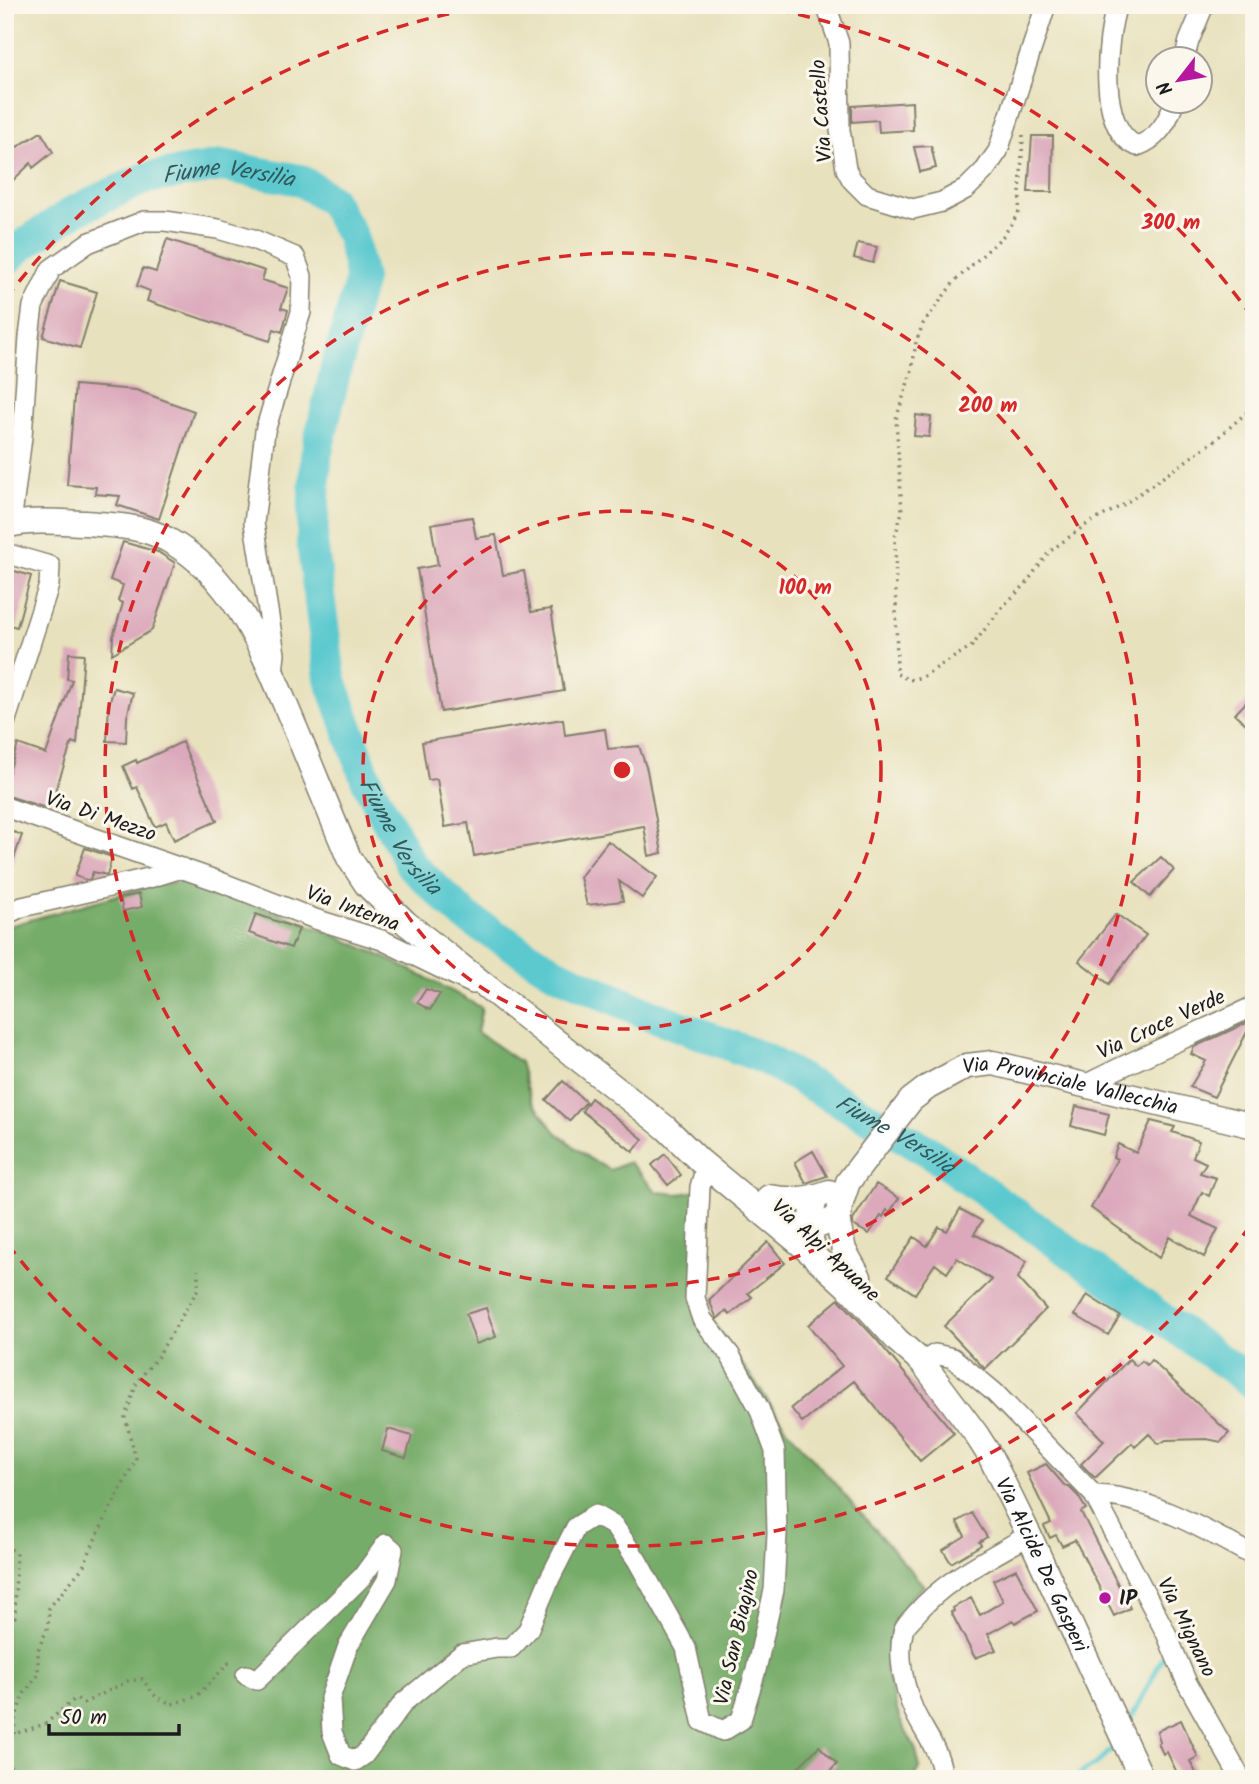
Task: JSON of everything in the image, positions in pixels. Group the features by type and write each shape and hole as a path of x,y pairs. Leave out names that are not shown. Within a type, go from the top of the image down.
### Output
{"main road":[{"path":"8,525 33,522 128,527 166,538 202,562 242,611 273,676 349,858 366,885 406,923 675,1137 738,1192 806,1238"},
{"name":"Via Provinciale Vallecchia","path":"854,1173 911,1100 928,1087 967,1066 993,1063 1254,1126"},
{"name":"Via Alpi Apuane","path":"675,1137 715,1156 769,1197 806,1238 856,1285 898,1341 922,1363"},
{"path":"769,1197 792,1201 815,1198 854,1173"},
{"path":"854,1173 839,1206 838,1217 841,1242 856,1285"},
{"path":"806,1238 815,1198"},
{"path":"806,1238 838,1217"},
{"name":"Via Alcide De Gasperi","path":"922,1363 990,1456 1142,1779"}],"street":[{"name":"Via Castello","path":"826,5 839,43 840,130 846,169 852,180 867,195 913,209 943,202 966,189 985,170 998,151 1046,5"},
{"path":"1116,5 1106,66 1116,120 1122,135 1129,143 1137,146 1150,141 1161,130 1169,116"},
{"path":"1188,46 1204,5"},
{"path":"8,525 22,437 33,306 51,269 88,243 144,221 165,221 218,229 253,239 295,257 302,276 301,312 265,432 254,523 275,654 273,676"},
{"path":"5,553 50,566 49,585 5,723"},
{"name":"Via Di Mezzo","path":"5,807 182,868"},
{"path":"5,915 22,907 182,868"},
{"name":"Via Interna","path":"182,868 315,919 382,940 505,1000"},
{"name":"Via Croce Verde","path":"1087,1084 1139,1057 1194,1035 1254,1006"},
{"name":"Via San Biagino","path":"246,1675 257,1680 362,1577 386,1544 393,1550 387,1580 348,1646 330,1698 332,1732 341,1755 355,1761 364,1755 404,1702 462,1654 511,1648 528,1630 576,1527 595,1515 614,1526 637,1560 686,1647 702,1721 723,1731 741,1720 756,1670 774,1590 777,1534 775,1451 759,1408 730,1355 702,1319 695,1298 700,1187 706,1166"},
{"name":"Via Mignano","path":"922,1363 935,1354 953,1358 961,1363 994,1392 1094,1495 1166,1633 1188,1684 1241,1779"},
{"path":"1094,1495 1113,1495 1163,1511 1254,1556"},
{"path":"942,1779 943,1765 921,1726 908,1690 901,1651 903,1629 935,1593 1029,1535"}],"path":[{"path":"1023,130 1019,212 1004,235 954,282 923,324 896,419 902,512 895,537 897,674 909,680 922,677 972,646 1003,606 1024,586 1049,552 1084,526 1123,505 1213,442 1254,406"},
{"path":"13,1734 23,1695 38,1675 38,1650 48,1627 49,1608 83,1567 136,1460 125,1417 137,1382 159,1356 198,1289 198,1270"},
{"path":"5,1545 16,1553 17,1593 15,1617 5,1632"},
{"path":"5,1737 45,1724 76,1698 84,1703 128,1681 142,1679 156,1696 172,1704 198,1696 229,1663 246,1675"},
{"path":"5,1692 8,1698 5,1725"},
{"path":"5,1760 10,1765 10,1779"}],"green space":[{"path":"186,882 262,907 338,937 412,971 482,1008 477,1032 520,1062 531,1100 556,1132 590,1159 610,1170 629,1162 657,1192 679,1194 704,1190 702,1306 788,1430 924,1586 911,1597 893,1627 885,1669 900,1720 916,1750 920,1768 914,1779 5,1779 5,927 153,885"}],"building":[{"path":"912,102 913,130 879,132 878,120 852,122 852,106"},
{"path":"41,132 53,152 33,168 31,163 5,188 5,134 17,147"},
{"path":"1032,136 1053,136 1052,192 1028,192"},
{"path":"931,146 936,168 920,172 914,147"},
{"path":"167,239 265,271 262,280 288,288 281,308 288,310 282,332 274,329 270,341 147,301 150,291 137,286 143,268 156,272"},
{"path":"858,243 877,247 873,263 854,258"},
{"path":"60,281 97,292 80,348 43,337"},
{"path":"75,385 136,390 194,411 159,519 117,505 120,496 95,494 96,487 67,485"},
{"path":"916,415 931,417 929,437 914,436"},
{"path":"472,517 476,538 496,535 503,575 524,571 531,612 551,609 564,691 441,712 417,569 438,565 431,524"},
{"path":"123,542 158,552 175,563 152,630 112,654 113,637 123,603 118,601 123,585 110,580"},
{"path":"11,570 31,576 17,627 5,624 5,587"},
{"path":"69,653 84,654 77,744 72,742 49,809 5,795 5,774 8,775 18,744 46,754 72,680 67,679"},
{"path":"114,688 133,693 127,717 126,742 107,741 109,704"},
{"path":"1254,694 1254,716 1246,724 1235,714"},
{"path":"563,719 565,735 605,729 608,749 639,746 647,770 662,853 649,856 644,826 474,856 468,823 445,827 437,779 428,780 422,742"},
{"path":"182,742 217,821 174,840 166,822 155,827 137,787 133,789 123,766 136,760 137,763"},
{"path":"5,829 22,835 8,876 5,876"},
{"path":"608,841 657,877 642,898 619,881 623,901 587,905 580,877"},
{"path":"85,848 112,857 107,875 93,872 90,879 86,880 75,876"},
{"path":"1161,857 1174,870 1150,897 1134,882"},
{"path":"139,894 142,907 123,911 120,898"},
{"path":"256,914 299,929 291,948 249,933"},
{"path":"1116,914 1146,935 1109,984 1079,961"},
{"path":"426,989 440,994 430,1010 417,1003"},
{"path":"1253,1020 1214,1097 1190,1087 1206,1061 1191,1054 1194,1047"},
{"path":"563,1081 586,1102 569,1121 546,1100"},
{"path":"591,1098 643,1139 633,1152 582,1111"},
{"path":"1076,1106 1109,1114 1104,1135 1071,1126"},
{"path":"1151,1121 1175,1127 1172,1132 1199,1141 1193,1157 1206,1163 1200,1173 1216,1178 1209,1196 1202,1192 1191,1216 1218,1229 1204,1257 1170,1237 1159,1258 1091,1208 1117,1159 1113,1157 1118,1144 1136,1153"},
{"path":"813,1151 827,1176 806,1183 795,1162"},
{"path":"665,1154 681,1175 668,1185 652,1165"},
{"path":"876,1184 899,1198 890,1212 887,1210 883,1217 881,1216 869,1234 853,1225 853,1220"},
{"path":"960,1209 982,1221 974,1234 1027,1261 1018,1278 1046,1309 985,1369 944,1326 992,1280 957,1258 947,1273 935,1264 915,1294 888,1276 914,1237 927,1246 939,1227 947,1231"},
{"path":"768,1242 785,1263 748,1293 752,1297 730,1315 726,1311 717,1319 709,1300"},
{"path":"1087,1295 1120,1316 1108,1335 1075,1315"},
{"path":"839,1299 877,1340 954,1433 920,1461 854,1381 802,1422 791,1408 842,1366 808,1325"},
{"path":"486,1308 496,1337 476,1344 466,1314"},
{"path":"1129,1359 1136,1366 1142,1361 1147,1365 1151,1360 1229,1433 1221,1442 1207,1439 1166,1440 1159,1444 1149,1434 1135,1447 1132,1443 1095,1478 1081,1464 1104,1441 1077,1413"},
{"path":"388,1429 412,1436 406,1458 382,1451"},
{"path":"1046,1464 1065,1486 1078,1496 1086,1509 1081,1512 1130,1608 1114,1616 1075,1540 1062,1546 1056,1535 1050,1538 1044,1526 1051,1523 1027,1473"},
{"path":"972,1513 987,1537 979,1542 981,1545 951,1563 943,1550 965,1536 957,1522"},
{"path":"1016,1569 1038,1611 1015,1623 1013,1620 988,1634 996,1650 975,1658 951,1612 954,1611 953,1608 971,1598 980,1615 1003,1601 993,1580"},
{"path":"1181,1720 1198,1757 1190,1761 1199,1779 1180,1779 1167,1752 1163,1754 1158,1743 1157,1731"},
{"path":"819,1746 837,1764 823,1779 787,1779"}],"waterway":[{"name":"Fiume Versilia","path":"5,261 20,247 74,211 146,178 222,166 300,180 331,200 352,236 361,279 335,372 316,456 312,542 330,678 368,784 411,865 466,917 555,972 641,1011 763,1058 928,1151 1254,1384"},
{"path":"1131,1719 1163,1657"},
{"path":"1073,1779 1100,1761 1115,1746"}],"place":[{"name":"IP","path":"1105,1598"}]}
